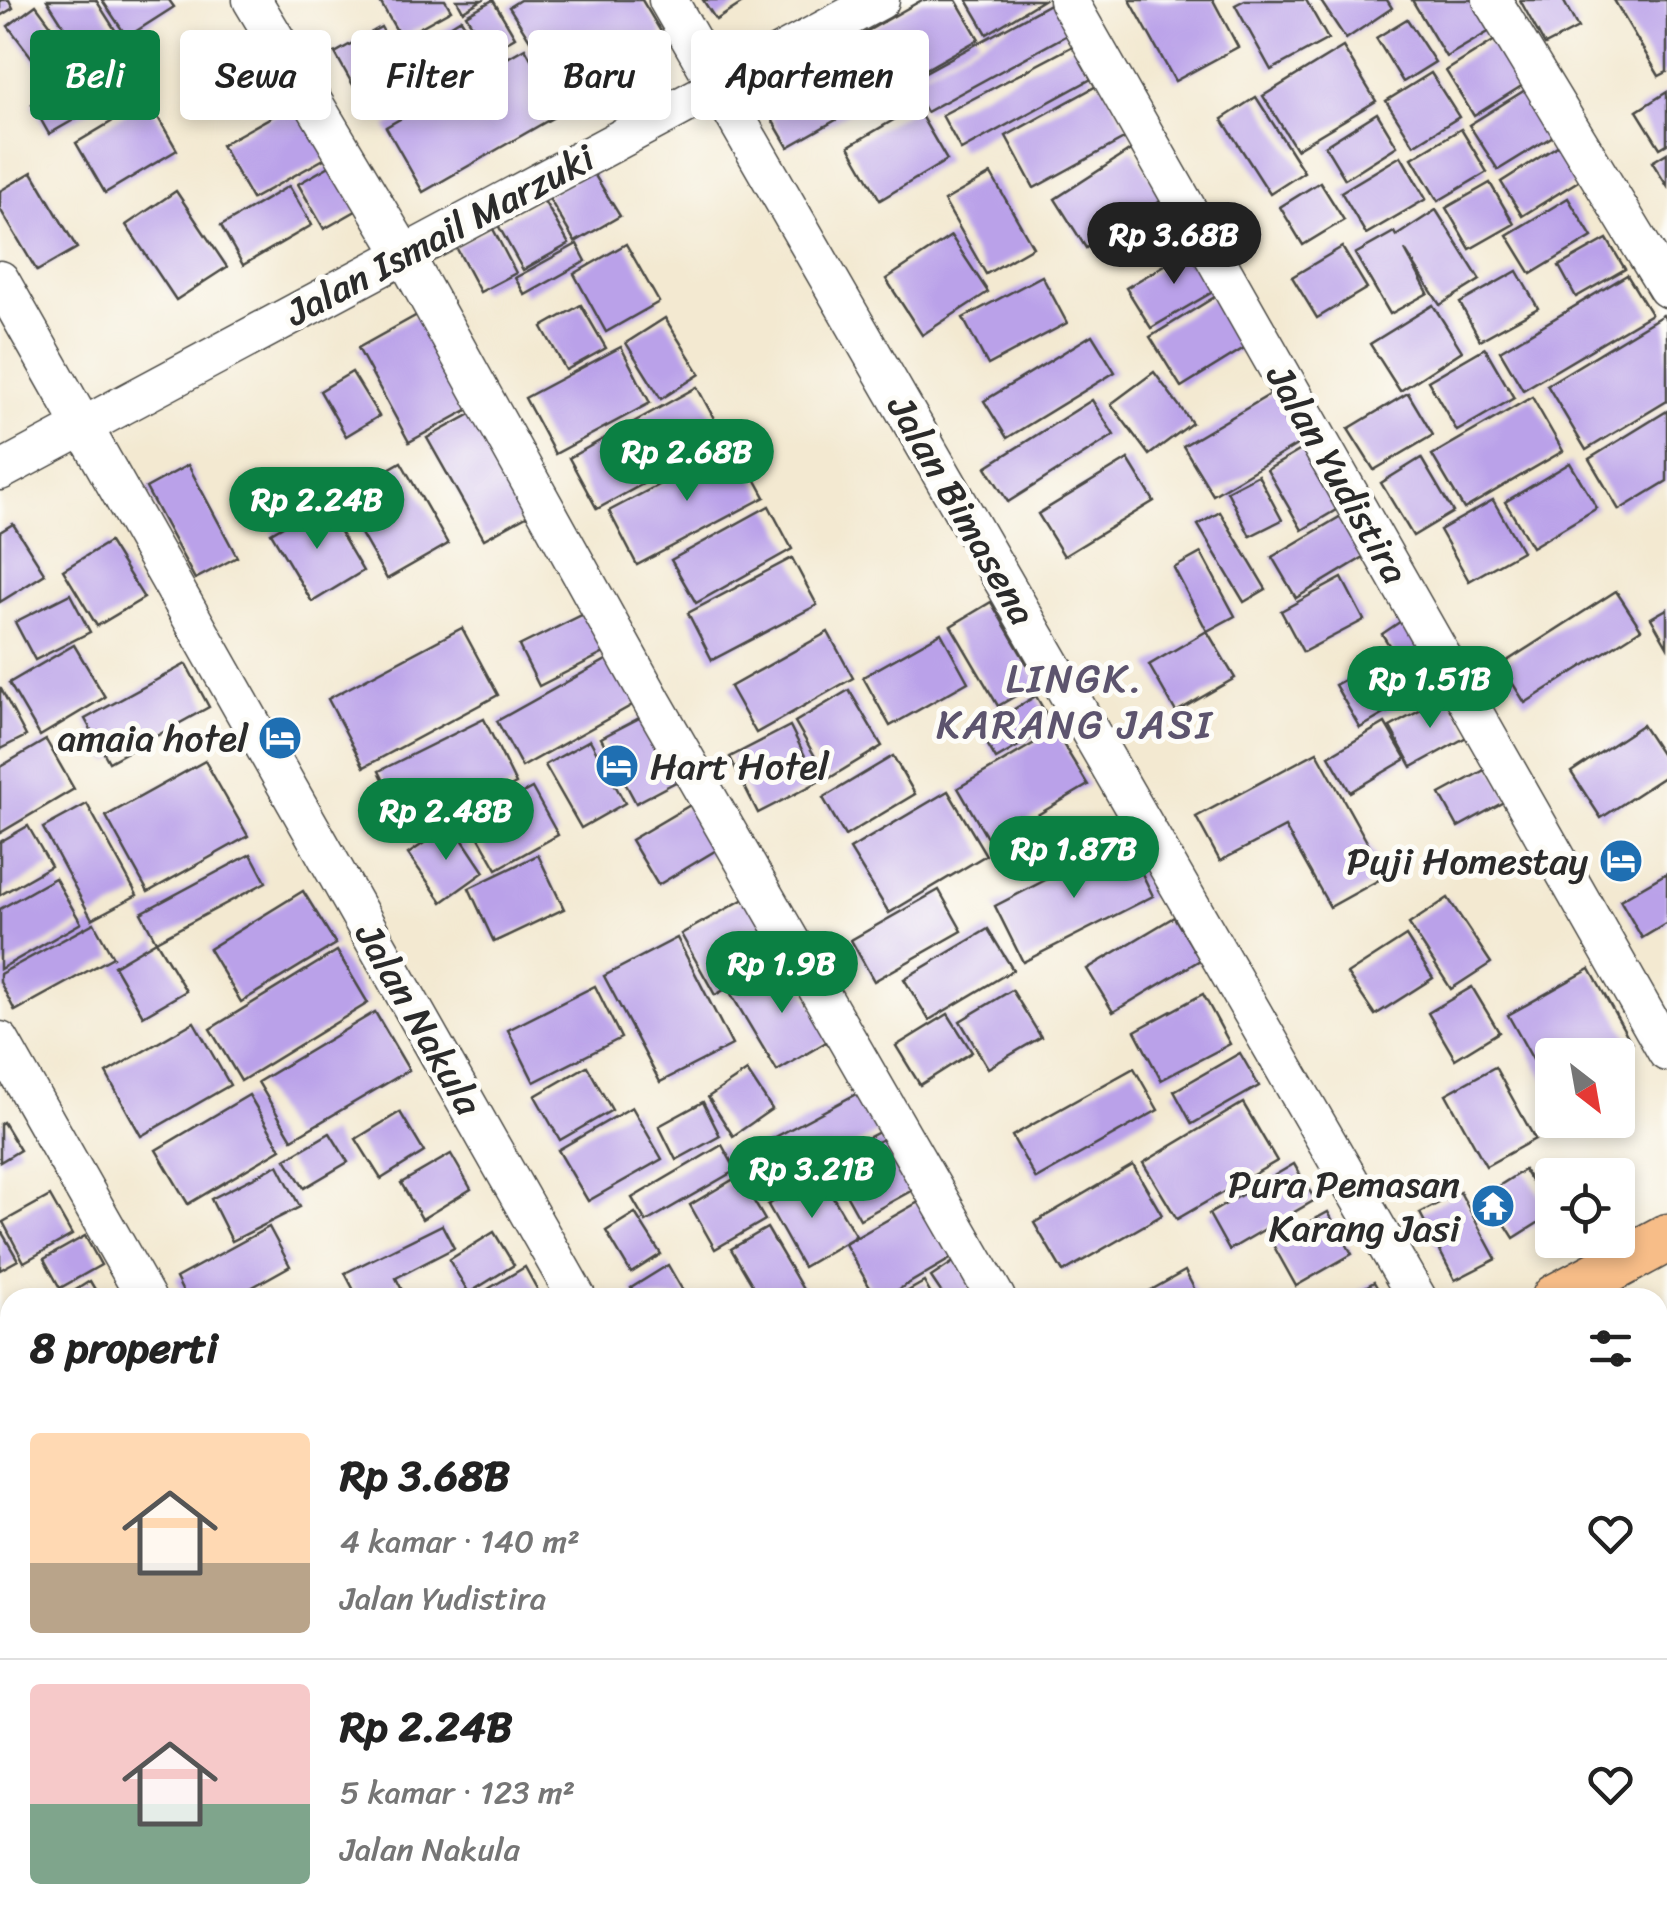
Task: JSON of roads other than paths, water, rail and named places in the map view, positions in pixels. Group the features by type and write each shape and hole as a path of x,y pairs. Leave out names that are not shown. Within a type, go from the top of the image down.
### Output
{"main road":[{"path":"1574,1288 1667,1238"}],"street":[{"path":"252,0 404,254 653,704 990,1288"},
{"name":"Jalan Bimasena","path":"668,0 691,40"},
{"name":"Jalan Ismail Marzuki","path":"824,30 880,0"},
{"name":"Jalan Yudistira","path":"1068,0 1667,1052"},
{"path":"1492,0 1667,288"},
{"name":"Jalan Ismail Marzuki","path":"0,471 691,101"},
{"name":"Jalan Bimasena","path":"737,120 1411,1288"},
{"name":"Jalan Nakula","path":"0,280 571,1288"},
{"path":"0,1041 140,1288"}],"place":[{"name":"amaia hotel","path":"280,738"},
{"name":"Hart Hotel","path":"617,766"},
{"name":"Puji Homestay","path":"1621,861"},
{"name":"Pura Pemasan Karang Jasi","path":"1493,1206"}],"district":[{"name":"LINGK. KARANG JASI","path":"1075,701"}]}
